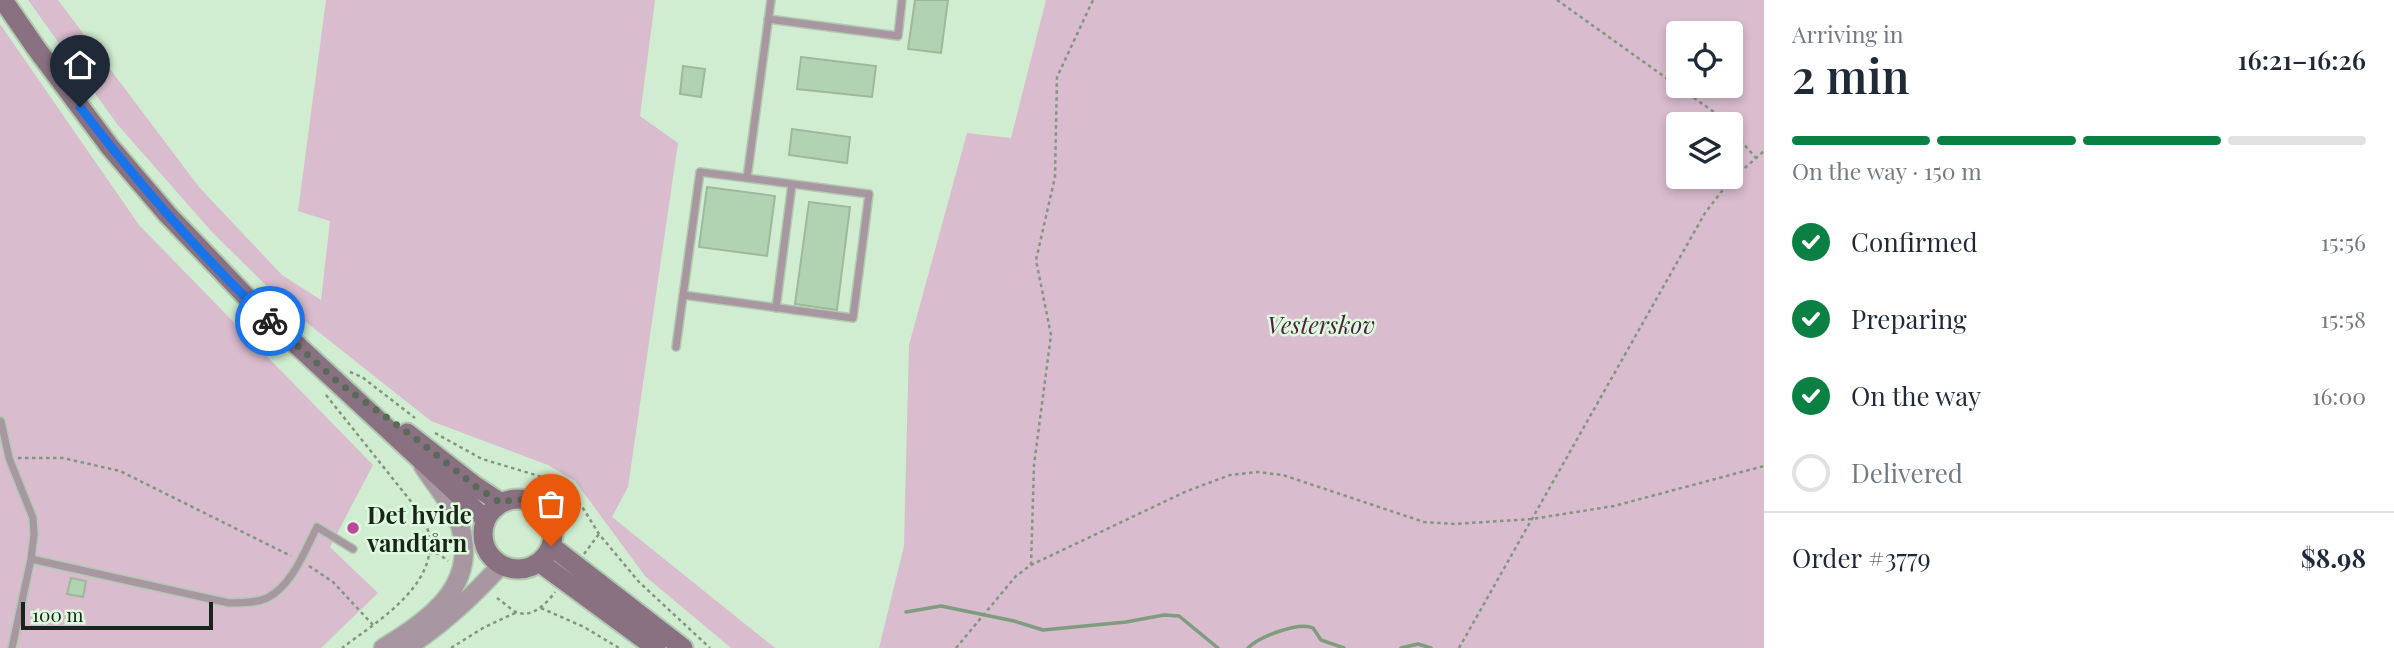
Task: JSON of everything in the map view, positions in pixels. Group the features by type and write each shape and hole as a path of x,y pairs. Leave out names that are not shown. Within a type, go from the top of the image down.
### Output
{"main road":[{"path":"3,0 110,147 168,215 259,310 485,520"},
{"path":"335,381 501,503"},
{"path":"522,499 541,507 552,525 551,546 539,562 520,569 501,565 486,549 483,535 485,520 501,503 522,499"},
{"path":"551,546 682,648"},
{"path":"539,562 656,648"}],"street":[{"path":"383,648 439,609 453,591 463,555 459,525 417,457"},
{"path":"406,648 461,606 501,565"}],"lane":[{"path":"747,178 771,0"},
{"path":"768,19 898,36 902,0"},
{"path":"676,347 683,295 700,172 869,194 853,318 683,295"},
{"path":"776,307 792,184"},
{"path":"1,421 9,457 33,518 31,559 12,648"},
{"path":"31,559 229,603 247,603 268,597 284,583 317,527 353,549"}],"path":[{"path":"1031,565 1034,465 1051,335 1036,260 1055,177 1057,77 1093,0"},
{"path":"1557,0 1714,112"},
{"path":"1743,143 1756,158"},
{"path":"1459,648 1705,213 1729,182 1764,151"},
{"path":"342,648 401,604 414,587 429,553 429,535 421,514 335,381 362,377 423,424"},
{"path":"433,432 482,459 549,479 581,505 599,534 639,582 710,648"},
{"path":"9,457 62,458 120,471 299,560 333,582 373,625"},
{"path":"956,648 1016,576 1031,565 1187,491 1230,475 1257,472 1283,475 1424,522 1454,524 1531,519 1615,506 1764,466"},
{"path":"583,557 599,534"},
{"path":"429,553 439,554 448,561"},
{"path":"541,608 557,589"},
{"path":"497,598 517,612"},
{"path":"451,648 483,628 517,612 541,608 584,627 619,648"}],"green space":[{"path":"28,0 58,0 199,187 282,275 321,300 330,221 298,211 326,0 655,0 640,116 678,143 628,487 612,517 775,648 731,648 645,576 575,481 548,465 431,421 292,311 212,232 117,124"},
{"name":"Vesterskov","path":"1046,0 1764,0 1764,648 879,648 904,546 909,345 967,133 1011,138"},
{"path":"0,24 139,225 373,465 330,547 378,593 321,648 0,648"}],"building":[{"path":"915,0 948,0 941,53 908,49"},
{"path":"801,57 876,66 872,97 797,89"},
{"path":"683,66 705,69 701,97 680,94"},
{"path":"792,129 850,137 847,163 789,155"},
{"path":"707,187 775,196 767,256 699,247"},
{"path":"809,202 850,207 837,310 795,304"},
{"path":"71,578 86,581 83,597 67,594"}],"waterway":[{"path":"906,612 941,606 1014,621 1043,630 1126,622 1164,615 1179,616 1218,648"},
{"path":"1248,648 1279,631 1307,626 1313,628 1321,640 1344,648"},
{"path":"1401,648 1418,644 1431,648"}],"way so far":[{"path":"270,321 339,383 475,486 501,503 522,499 541,507 552,525 551,546"}],"place":[{"name":"Det hvide vandtårn","path":"353,528"}],"route":[{"path":"80,107 168,215 270,321"}]}
